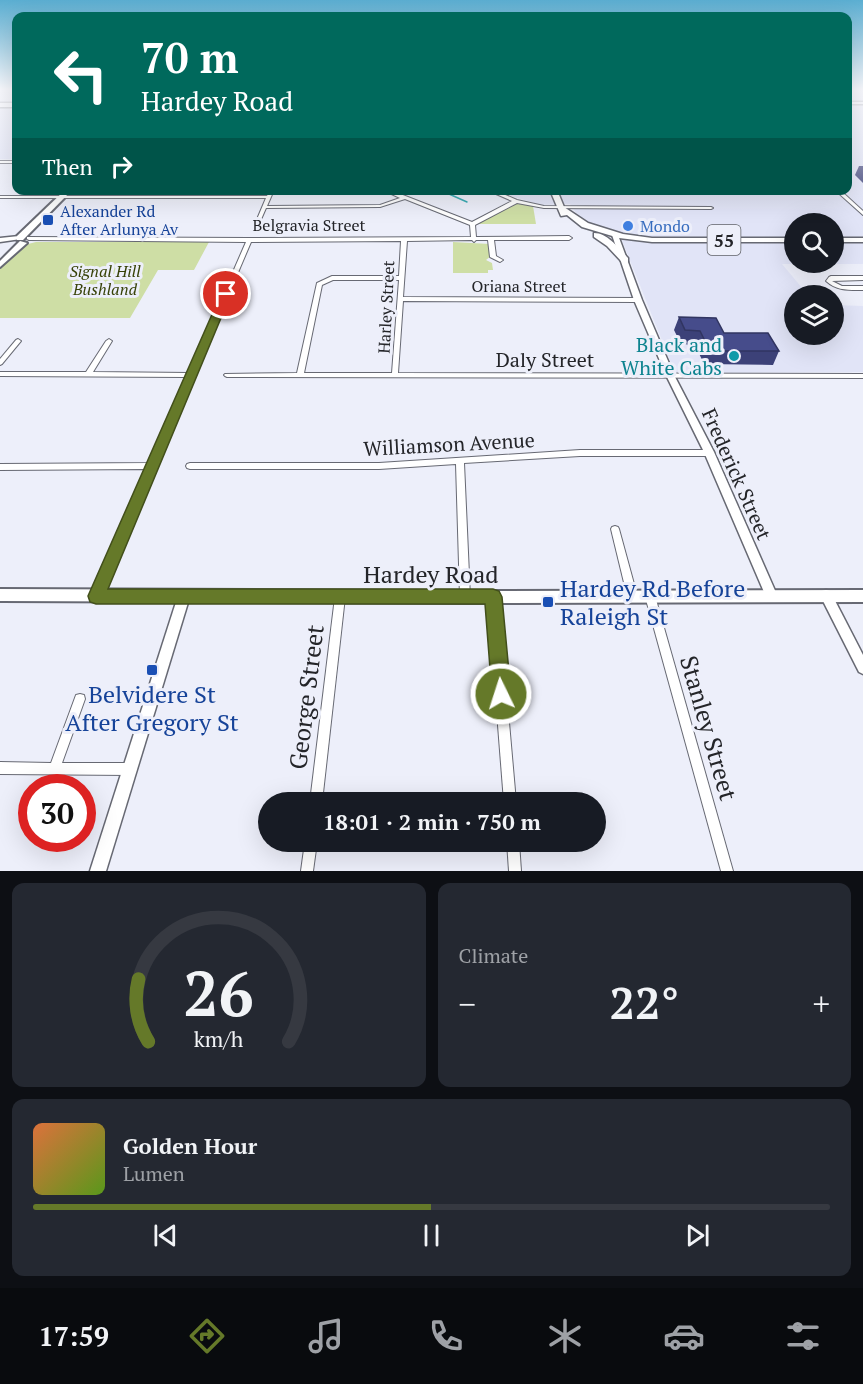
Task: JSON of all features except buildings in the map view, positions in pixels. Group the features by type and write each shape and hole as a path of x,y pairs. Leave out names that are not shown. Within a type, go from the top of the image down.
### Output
{"main road":[{"path":"0,265 66,195"},
{"name":"55","path":"556,195 560,207 569,219 597,235 641,240 784,240"},
{"name":"55","path":"560,207 585,225 616,237 652,240"},
{"path":"597,235 610,244 624,260 630,244 641,240"},
{"path":"0,260 22,240"},
{"path":"844,240 863,240"},
{"name":"Hardey Road","path":"0,595 863,596"}],"street":[{"path":"0,197 45,195"},
{"path":"134,195 269,197 257,224"},
{"path":"397,195 472,224 516,201"},
{"path":"501,195 539,207 711,208"},
{"path":"842,195 863,214"},
{"path":"264,207 380,206 404,198"},
{"path":"472,224 474,240"},
{"name":"Frederick Street","path":"616,237 638,300 670,375 709,453 771,595"},
{"name":"Belgravia Street","path":"0,240 569,238"},
{"path":"96,596 249,240"},
{"name":"Harley Street","path":"395,375 404,240"},
{"path":"491,240 491,258 500,260"},
{"path":"300,374 319,284 332,278 401,278"},
{"path":"863,278 831,278 829,281 835,286 844,288 863,288"},
{"name":"Oriana Street","path":"401,299 638,300"},
{"path":"0,363 18,341"},
{"path":"88,375 109,341"},
{"path":"0,374 191,375"},
{"name":"Daly Street","path":"227,375 863,376"},
{"name":"Williamson Avenue","path":"190,466 379,466 580,453 709,453"},
{"path":"460,462 465,597"},
{"path":"0,467 153,466"},
{"path":"615,529 632,595"},
{"path":"826,595 863,668"},
{"path":"98,871 184,596"},
{"name":"Stanley Street","path":"650,596 727,871"},
{"name":"George Street","path":"317,792 340,597"},
{"path":"493,597 509,792"},
{"path":"54,769 80,699"},
{"path":"0,768 130,770"},
{"path":"307,871 310,852"},
{"path":"514,852 515,871"}],"shaded area":[{"path":"0,131 12,131 12,159 0,159"},
{"path":"852,131 863,131 863,264 844,264 844,213 784,213 784,264 782,264 784,273 790,273 800,285 784,285 784,345 844,345 844,305 863,306 863,372 675,373 619,233 591,224 578,216 570,204 541,205 508,195 852,195"}],"green space":[{"path":"516,201 533,206 536,224 472,224"},
{"name":"Signal Hill Bushland","path":"36,242 209,242 194,270 158,270 130,318 0,318 0,269 24,245"},
{"path":"453,242 490,244 491,256 486,260 492,263 493,270 488,270 488,273 453,273"}],"waterway":[{"path":"451,195 467,202"}],"place":[{"name":"Alexander Rd After Arlunya Av","path":"48,220"},
{"name":"Mondo","path":"628,226"},
{"name":"Black and White Cabs","path":"734,356"},
{"name":"Hardey Rd Before Raleigh St","path":"548,602"},
{"name":"Belvidere St After Gregory St","path":"152,670"}],"route":[{"path":"226,294 96,596 493,597 501,694"}]}
